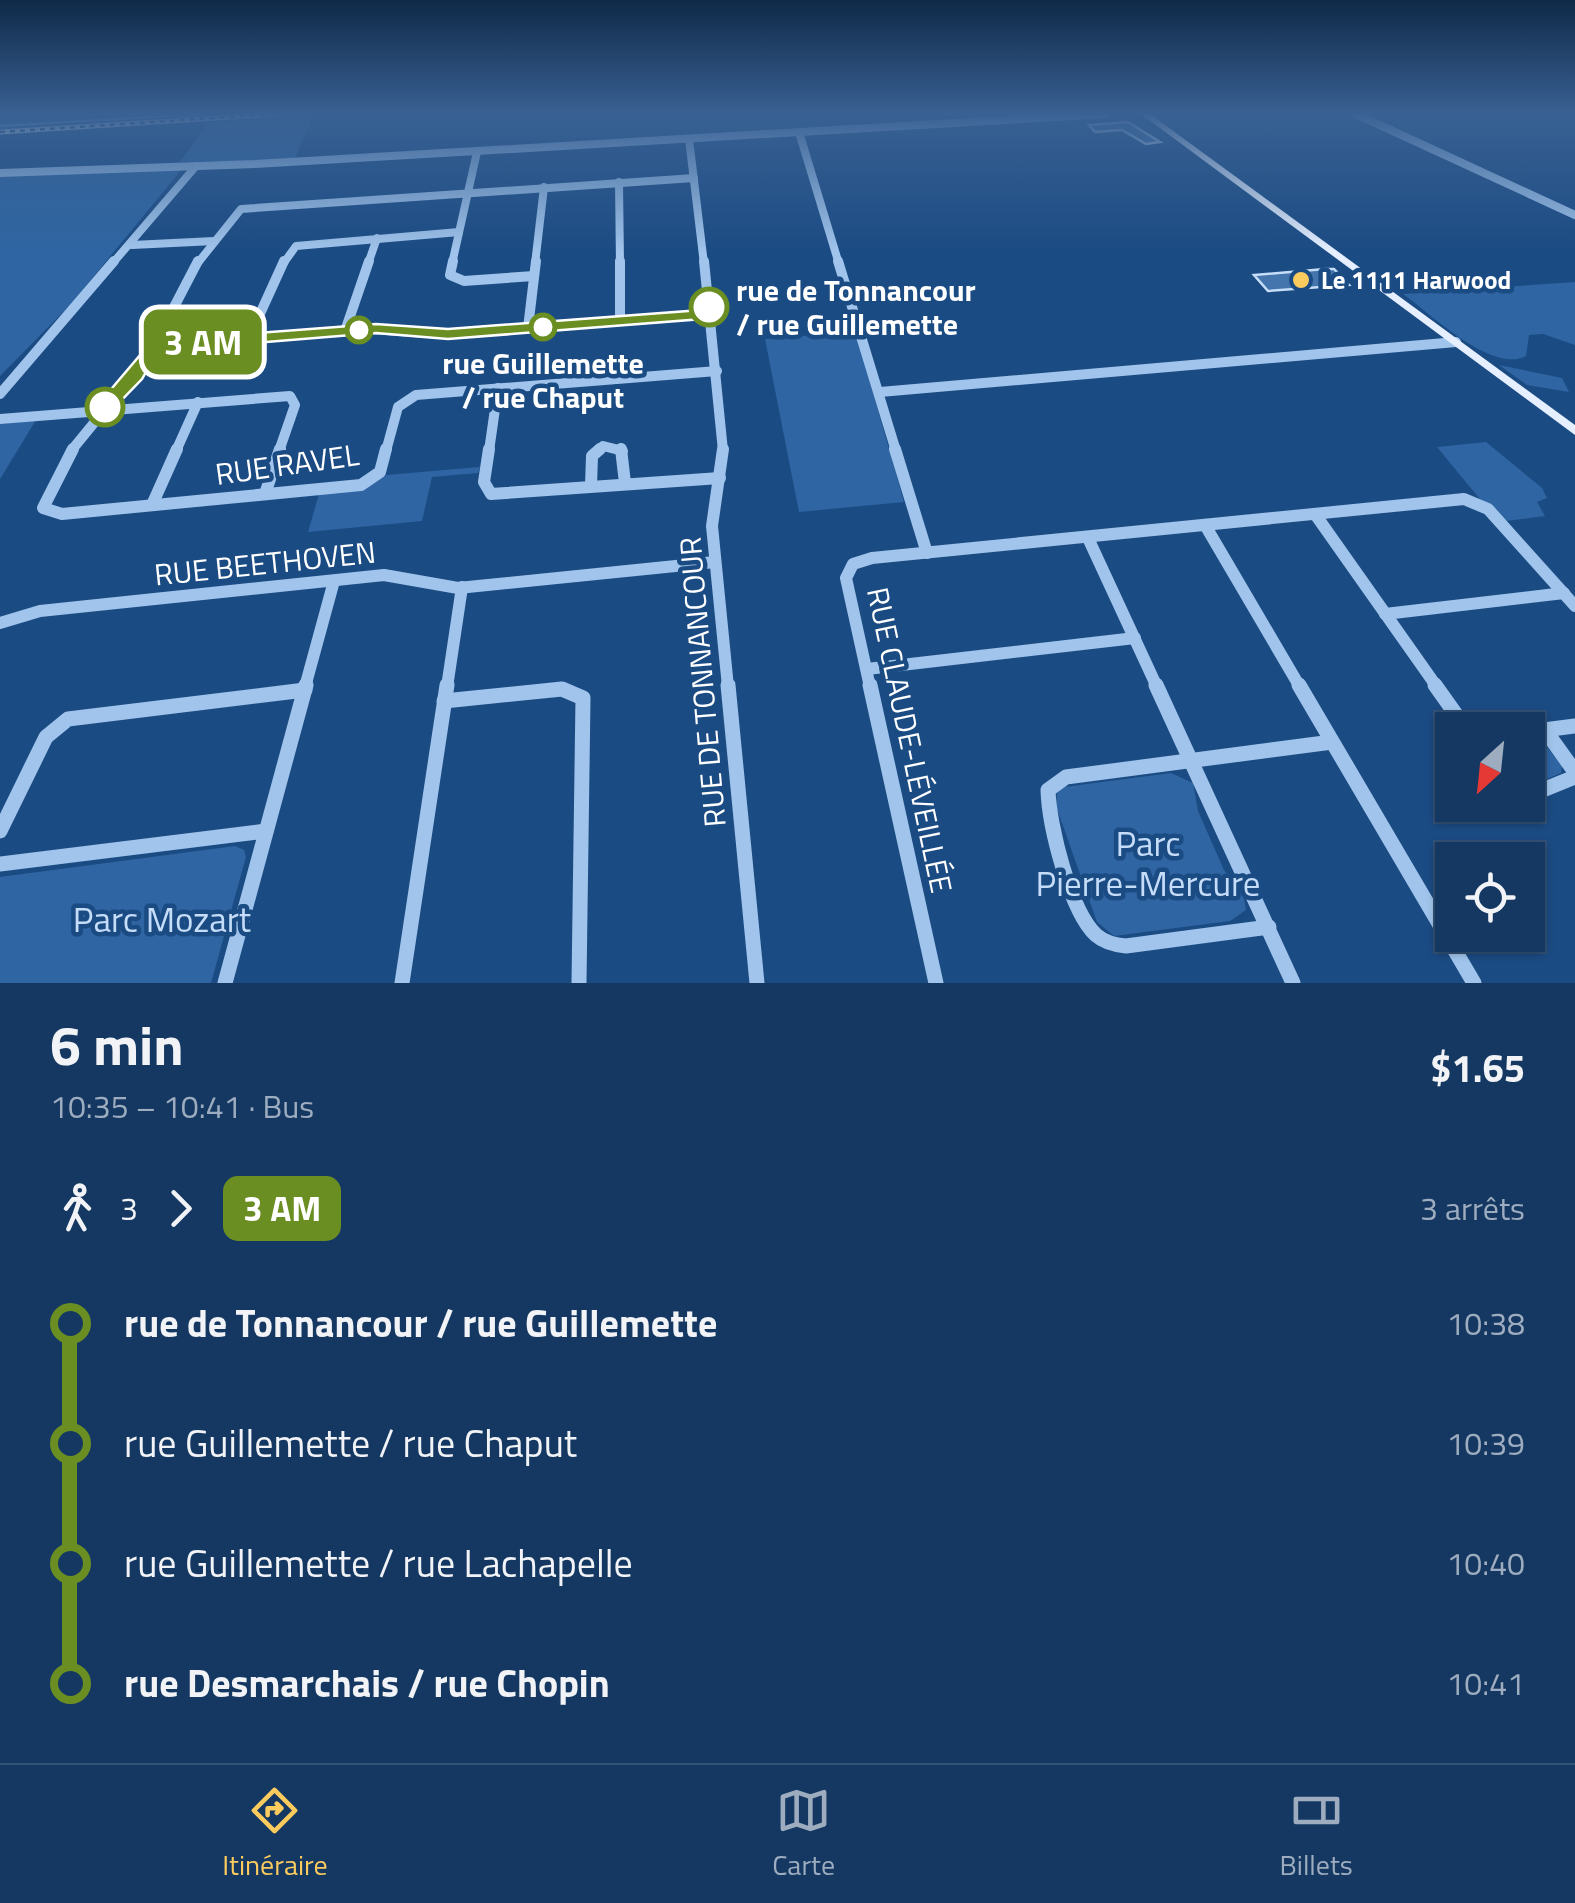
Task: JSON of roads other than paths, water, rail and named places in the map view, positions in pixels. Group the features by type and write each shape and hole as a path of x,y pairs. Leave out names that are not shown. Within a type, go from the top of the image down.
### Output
{"main road":[{"path":"1207,160 1575,431"}],"street":[{"path":"0,173 319,160"},
{"path":"475,160 452,278 534,276"},
{"name":"RUE DE TONNANCOUR","path":"691,160 726,447 712,515 757,983"},
{"path":"808,160 927,553"},
{"path":"1456,160 1575,214"},
{"path":"0,394 196,166"},
{"path":"101,411 136,375 214,241 237,212 252,205 694,178"},
{"path":"619,182 620,321"},
{"path":"528,328 544,187"},
{"path":"249,338 291,250 305,243 459,232"},
{"path":"344,331 377,238"},
{"path":"132,244 214,241"},
{"path":"152,346 344,331 392,329 434,334 710,314"},
{"path":"880,392 1456,342"},
{"name":"RUE RAVEL","path":"101,411 46,500 44,510 62,514 365,483 380,472 398,407 422,394 717,371"},
{"path":"498,388 486,491 504,494 720,478"},
{"path":"0,419 281,395 294,399 265,494"},
{"path":"152,505 198,402"},
{"path":"591,486 592,456 600,446 622,448 624,483"},
{"name":"RUE CLAUDE-LÉVEILLÉE","path":"936,983 847,572 858,562 1474,501 1493,514 1575,606"},
{"path":"1314,514 1454,712"},
{"path":"1205,526 1474,983"},
{"path":"1088,538 1293,983"},
{"name":"RUE BEETHOVEN","path":"0,623 40,611 391,575 462,587 715,562"},
{"path":"226,983 334,580"},
{"path":"402,983 462,587"},
{"path":"1385,614 1564,594"},
{"path":"867,668 1135,638"},
{"path":"444,702 562,689 584,698 579,983"},
{"path":"0,831 46,737 68,719 305,690"},
{"path":"1545,788 1575,774 1545,730 1575,726"},
{"path":"1269,927 1126,946 1104,941 1088,924 1046,796 1051,784 1066,777 1332,742"},
{"path":"0,864 266,831"}],"place":[{"name":"Le 1111 Harwood","path":"1301,280"},
{"name":"rue de Tonnancour / rue Guillemette","path":"709,307"},
{"name":"rue Guillemette / rue Chaput","path":"543,327"}],"park label":[{"name":"Parc Pierre-Mercure","path":"1148,863"},
{"name":"Parc Mozart","path":"162,919"}]}
